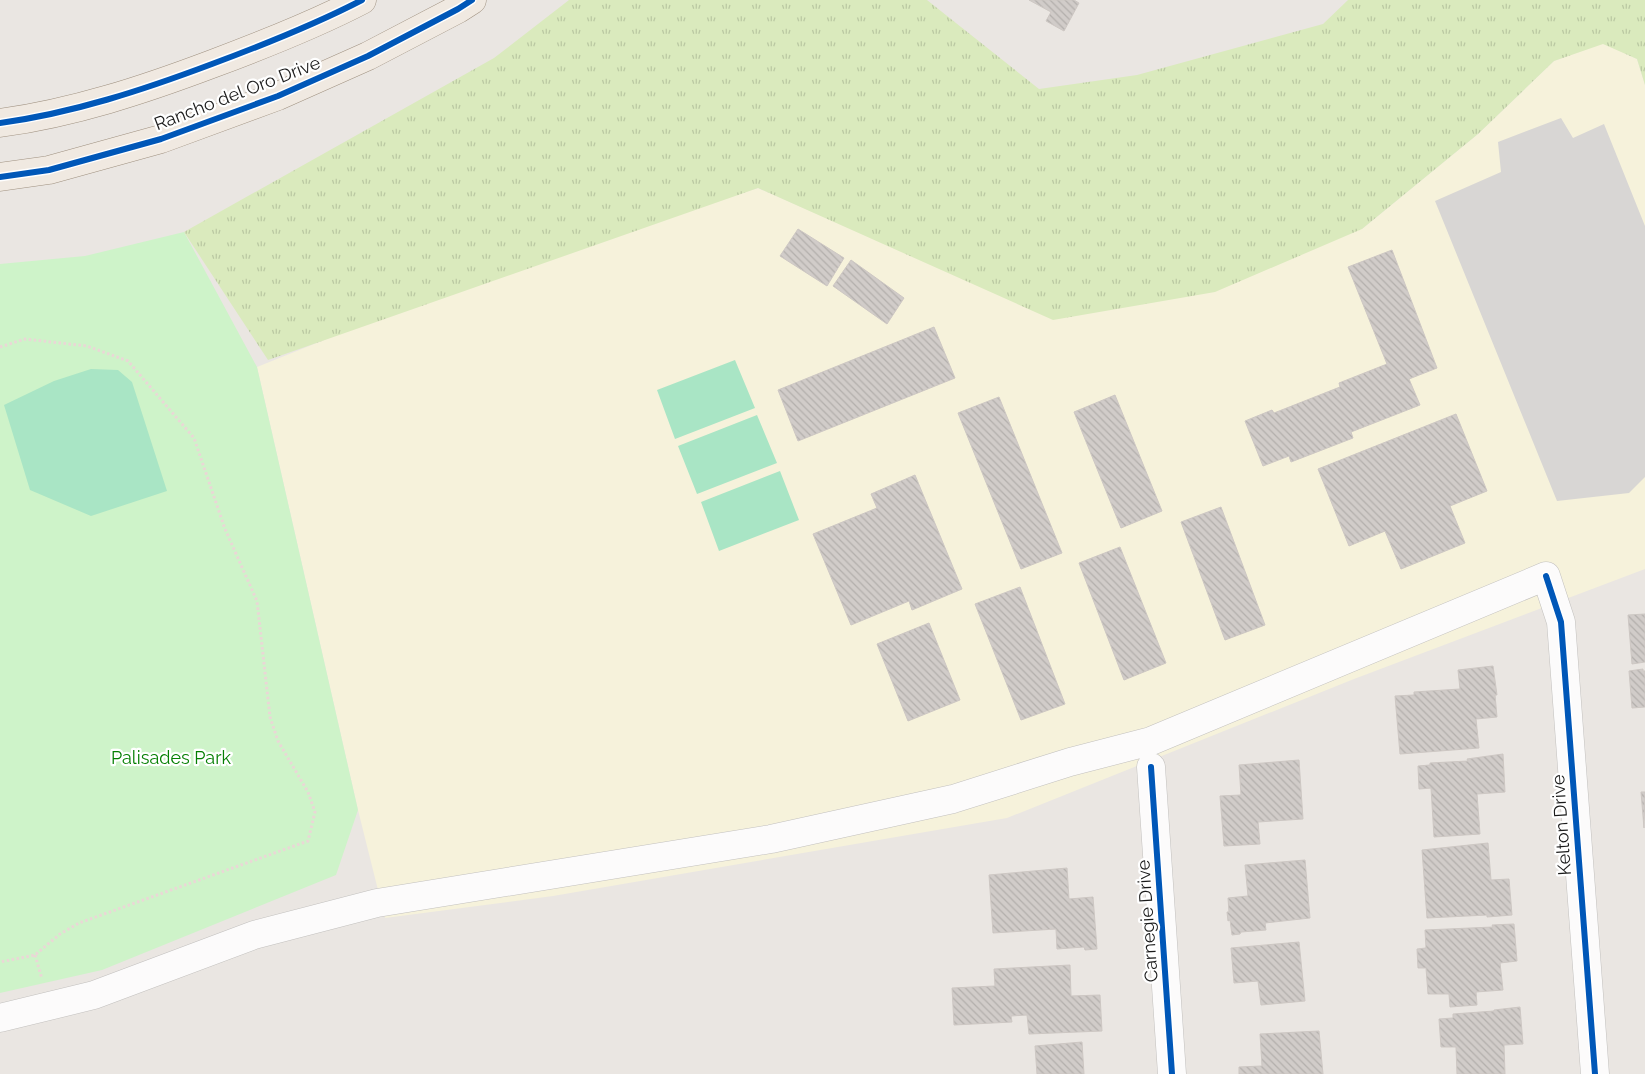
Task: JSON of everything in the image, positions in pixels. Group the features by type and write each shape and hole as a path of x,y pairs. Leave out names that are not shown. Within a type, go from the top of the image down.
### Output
{"main road":[{"name":"Rancho del Oro Drive","path":"0,123 39,118 145,89 258,47 362,0"},
{"name":"Rancho del Oro Drive","path":"0,177 49,170 161,139 269,100 368,56 472,0"}],"street":[{"name":"Kelton Drive","path":"0,1018 94,995 254,935 377,903 771,840 953,798 1070,762 1151,741 1546,576 1561,622 1595,1074"},
{"name":"Carnegie Drive","path":"1151,767 1172,1074"}],"path":[{"path":"0,347 25,338 87,346 128,361 194,438 225,529 257,601 270,717 278,741 308,792 315,812 308,842 79,923 60,934 35,955 0,962"}],"shaded area":[{"path":"1603,43 1637,59 1645,85 1645,569 1354,679 1007,818 553,896 385,918 358,810 257,367 498,270 758,188 872,238 1362,229 1478,134 1554,61"},
{"path":"1561,118 1573,138 1604,124 1645,226 1645,477 1629,493 1557,501 1435,201 1501,172 1498,142"}],"green space":[{"path":"569,0 927,0 1039,89 1137,75 1323,24 1348,0 1645,0 1645,85 1637,59 1603,44 1554,61 1478,134 1362,229 1215,292 1053,320 758,188 268,360 184,232 494,58"},
{"name":"Palisades Park","path":"184,232 257,367 358,810 336,875 102,970 0,993 0,264 85,256"},
{"path":"735,360 755,408 675,439 657,390"},
{"path":"91,369 118,370 132,382 167,491 91,516 30,490 4,405 54,381"},
{"path":"757,415 777,463 697,494 678,446"},
{"path":"780,471 799,520 719,551 701,502"}],"building":[{"path":"1029,0 1074,0 1079,3 1064,31 1046,21 1051,12"},
{"path":"798,229 844,258 827,286 780,256"},
{"path":"1392,250 1437,368 1409,379 1420,405 1351,432 1353,438 1291,462 1289,456 1263,466 1245,421 1272,410 1274,413 1340,387 1339,383 1387,364 1348,267"},
{"path":"851,260 904,298 887,324 833,286"},
{"path":"934,327 955,378 798,441 778,390"},
{"path":"1115,395 1162,511 1121,528 1074,412"},
{"path":"999,397 1062,553 1021,569 958,413"},
{"path":"1456,414 1487,491 1450,506 1465,543 1401,569 1385,531 1349,546 1318,469"},
{"path":"915,475 962,589 912,610 909,601 851,625 813,534 877,508 871,494"},
{"path":"1221,507 1265,625 1225,640 1181,522"},
{"path":"1120,547 1166,663 1124,680 1079,563"},
{"path":"1020,587 1065,704 1021,720 975,604"},
{"path":"1645,614 1645,662 1632,664 1628,615"},
{"path":"929,623 960,700 908,721 877,644"},
{"path":"1493,666 1497,695 1495,695 1497,717 1476,719 1479,748 1400,754 1395,696 1414,695 1414,692 1460,689 1458,670"},
{"path":"1643,669 1645,671 1645,707 1632,708 1629,671"},
{"path":"1503,754 1505,792 1477,794 1480,834 1434,837 1431,788 1419,789 1418,766 1430,765 1430,763 1468,761 1467,759"},
{"path":"1299,760 1303,819 1258,822 1260,844 1224,846 1220,796 1241,795 1239,765"},
{"path":"1641,792 1645,792 1644,828"},
{"path":"1488,843 1491,880 1509,879 1512,915 1427,918 1422,850"},
{"path":"1305,860 1310,918 1265,923 1266,930 1241,932 1240,934 1232,935 1227,912 1229,912 1228,898 1248,896 1245,865"},
{"path":"1067,868 1069,899 1093,897 1097,949 1085,950 1084,947 1057,949 1056,929 993,933 989,875"},
{"path":"1514,924 1517,961 1500,963 1503,990 1476,992 1477,1005 1450,1007 1449,994 1428,994 1426,968 1418,968 1417,949 1426,948 1425,930 1493,927 1492,925"},
{"path":"1299,942 1305,1001 1261,1005 1258,981 1234,983 1231,948"},
{"path":"1070,965 1071,996 1100,995 1102,1031 1029,1034 1027,1015 1011,1016 1012,1022 954,1025 952,988 995,986 994,969"},
{"path":"1520,1007 1523,1044 1504,1045 1505,1074 1457,1074 1456,1047 1441,1047 1439,1019 1453,1018 1453,1014"},
{"path":"1319,1031 1323,1074 1239,1074 1239,1067 1262,1066 1260,1034"},
{"path":"1082,1042 1084,1074 1037,1074 1035,1046"}],"cycle path":[{"path":"0,123 81,107 160,83 288,34 362,0"},
{"path":"0,177 49,170 161,139 278,96 368,56 472,0"},
{"path":"1546,576 1561,622 1595,1074"},
{"path":"1151,767 1172,1074"}]}
